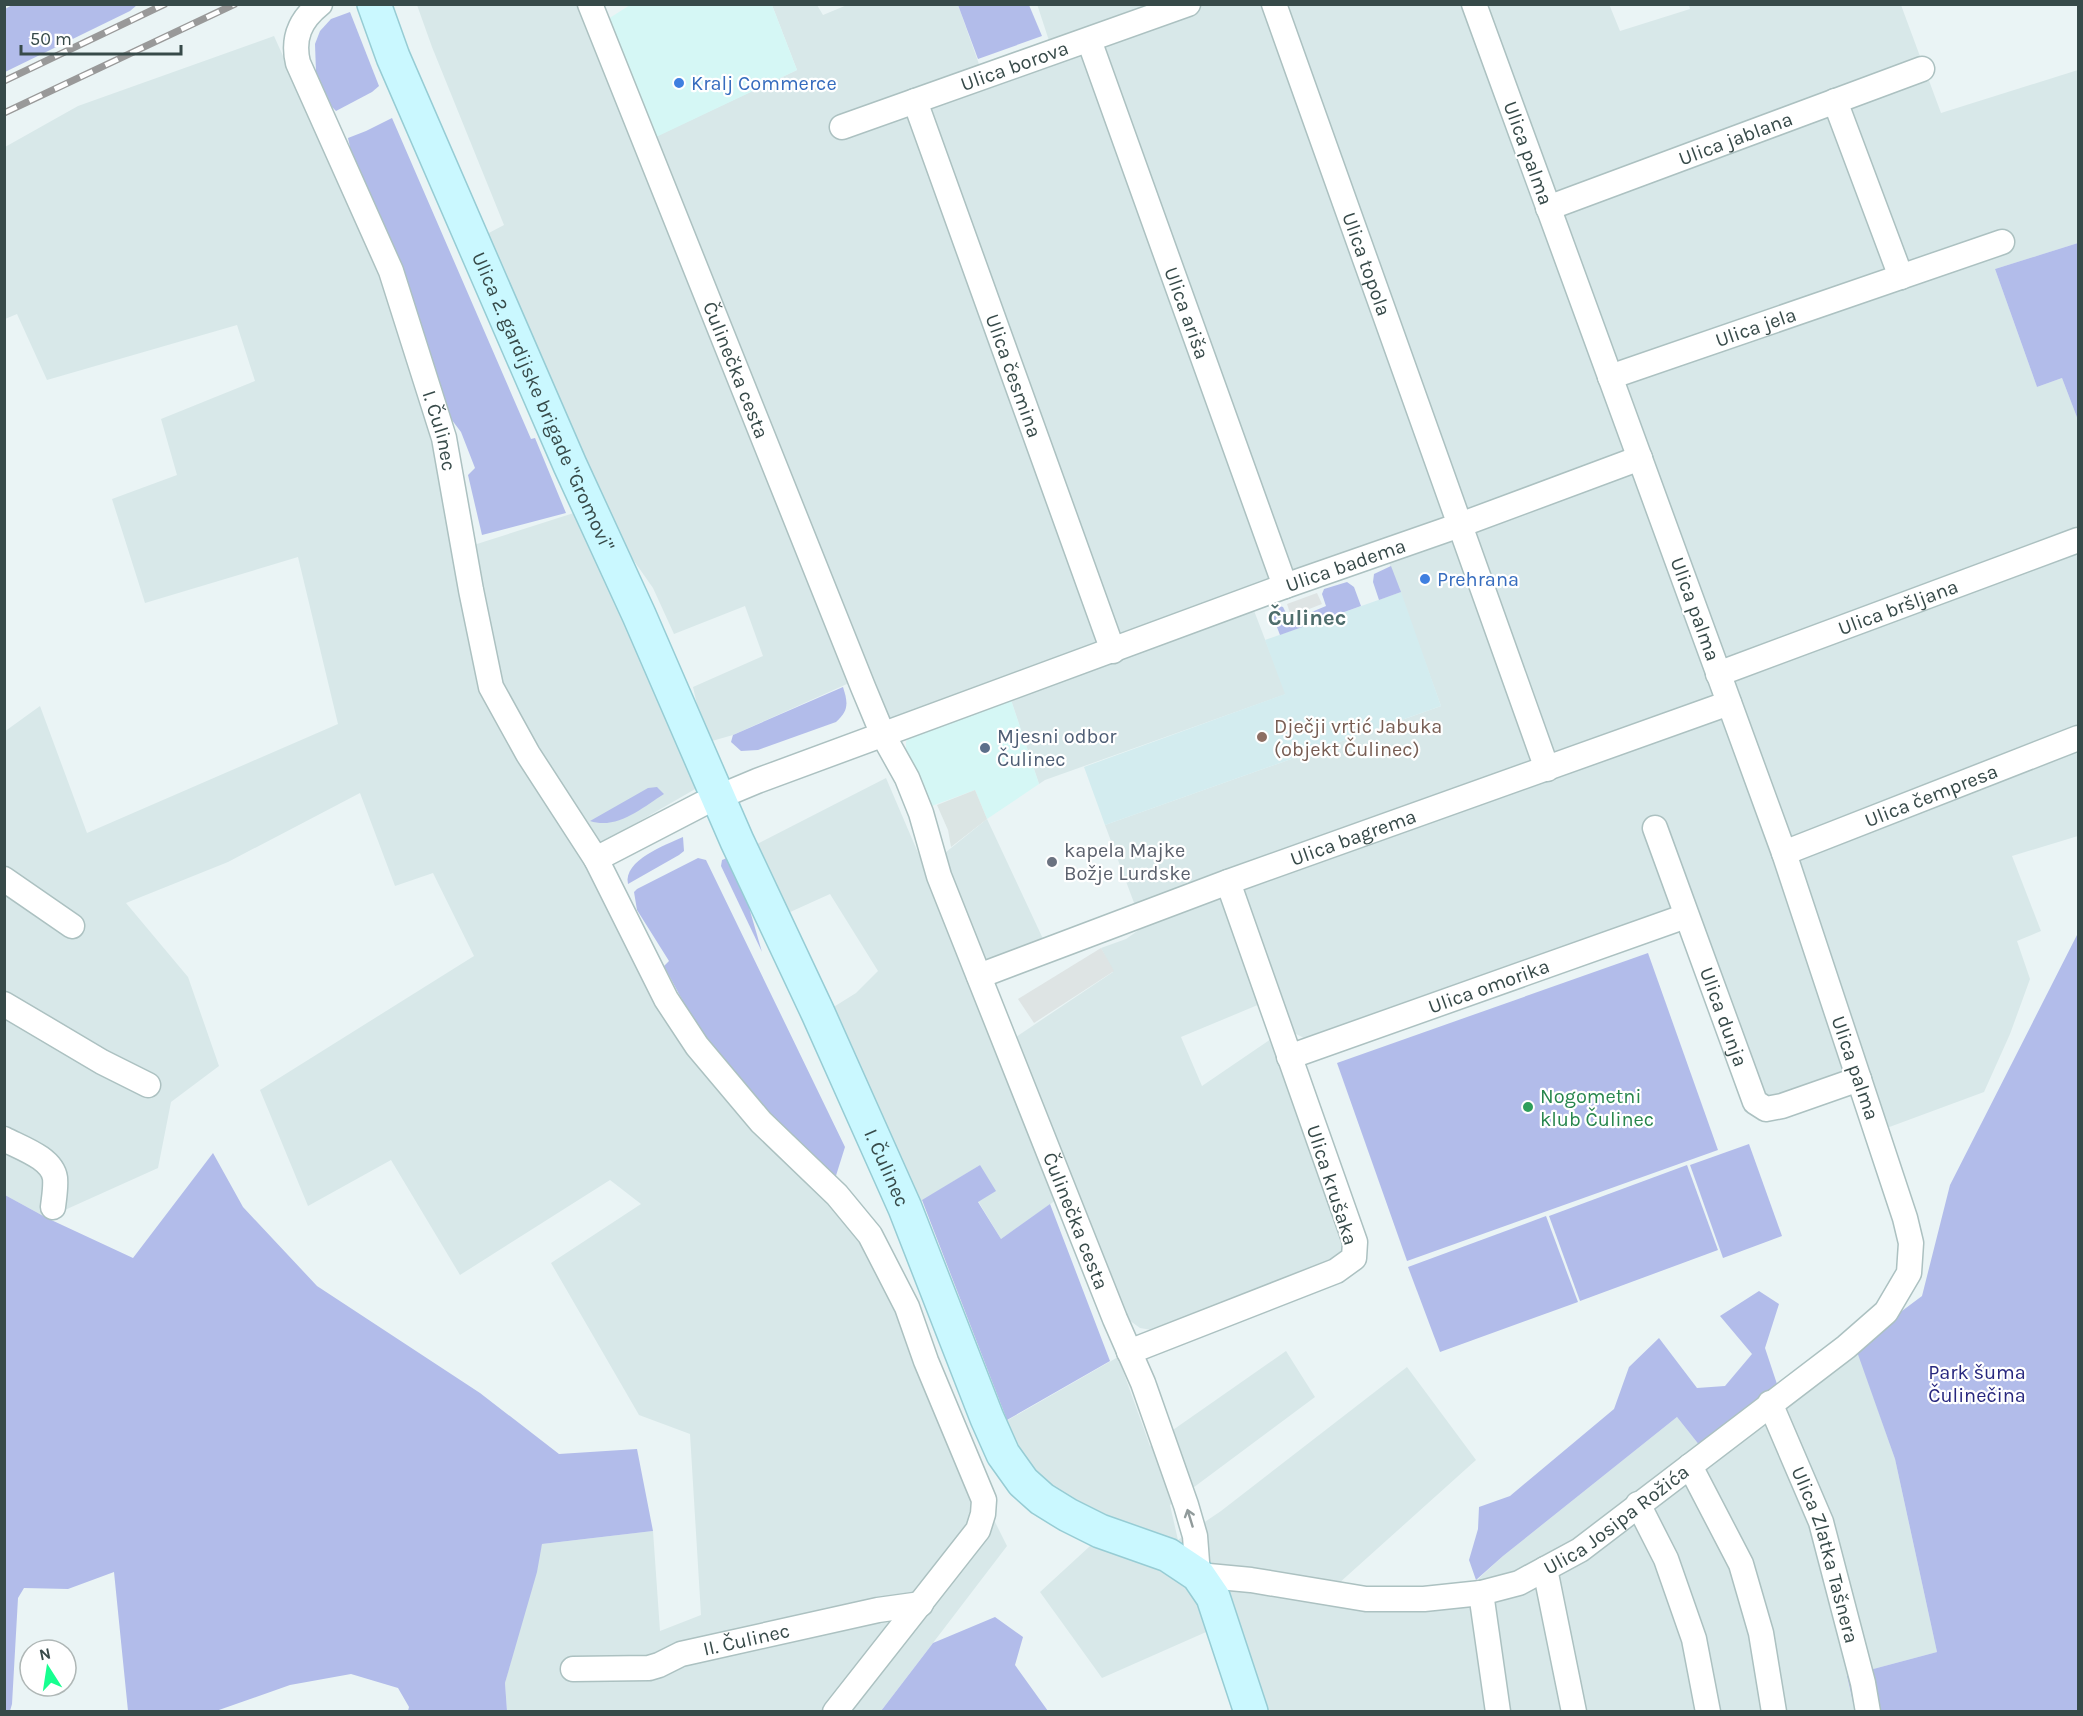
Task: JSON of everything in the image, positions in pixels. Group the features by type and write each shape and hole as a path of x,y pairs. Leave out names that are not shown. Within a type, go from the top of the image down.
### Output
{"street":[{"name":"I. Čulinec","path":"320,4 308,14 295,38 298,63 391,271 444,438 491,687 528,754 596,859 666,999 697,1046 761,1122 837,1195 870,1235 907,1307 926,1361 981,1491 984,1500 983,1514 978,1530 921,1604"},
{"name":"Ulica 2. gardijske brigade \"Gromovi\"","path":"374,4 393,57 535,387 639,615 718,797"},
{"name":"Čulinečka cesta","path":"591,4 883,735 902,769 921,813 939,876 1143,1383 1195,1536 1198,1575 1213,1597 1251,1712"},
{"name":"Ulica borova","path":"842,127 1188,4"},
{"name":"Ulica topola","path":"1274,4 1547,769"},
{"name":"Ulica palma","path":"1474,4 1784,853 1905,1218"},
{"name":"Ulica ariša","path":"1089,40 1285,586"},
{"name":"Ulica jablana","path":"1548,208 1922,69"},
{"name":"Ulica česmina","path":"915,101 1113,651"},
{"path":"1835,101 1901,277"},
{"name":"Ulica jela","path":"1610,377 2002,242"},
{"name":"Ulica badema","path":"883,735 1640,458"},
{"name":"Ulica bršljana","path":"1718,674 2079,540"},
{"name":"Ulica bagrema","path":"979,976 1228,882 1729,703"},
{"path":"596,859 718,797 883,735"},
{"name":"Ulica čempresa","path":"1784,853 2079,738"},
{"name":"I. Čulinec","path":"718,797 900,1197 987,1418 1012,1468 1023,1482 1042,1499 1068,1515 1100,1531 1168,1555 1198,1575"},
{"name":"Ulica dunja","path":"1655,828 1755,1102 1766,1108 1782,1106 1859,1079"},
{"path":"4,879 72,926"},
{"name":"Ulica krušaka","path":"1129,1352 1336,1271 1354,1258 1354,1242 1228,882"},
{"name":"Ulica omorika","path":"1289,1057 1686,916"},
{"path":"4,1004 102,1062 148,1085"},
{"path":"4,1139 45,1162 53,1170 56,1180 53,1207"},
{"name":"Ulica Josipa Rožića","path":"1198,1575 1251,1580 1366,1599 1424,1599 1481,1593 1519,1582 1545,1569 1580,1550 1846,1347 1886,1312 1909,1273 1911,1243 1905,1218"},
{"name":"Ulica Zlatka Tašnera","path":"1770,1403 1821,1522 1863,1683 1868,1712"},
{"path":"1690,1466 1741,1564 1761,1633 1774,1712"},
{"path":"1638,1504 1666,1559 1694,1639 1708,1712"},
{"path":"1545,1569 1574,1712"},
{"path":"1481,1593 1498,1712"},
{"path":"835,1712 921,1604"},
{"name":"II. Čulinec","path":"573,1669 649,1668 681,1654 878,1610 921,1604"}],"shaded area":[{"path":"1037,4 1609,4 1620,31 1690,9 1689,5 1901,5 1941,113 2078,70 2078,243 1995,269 2037,387 2062,378 2078,420 2078,836 2012,856 2041,931 2017,941 2030,979 2010,1034 1984,1092 1884,1129 1864,1068 1779,1097 1769,1096 1761,1089 1693,905 1306,1039 1292,1032 1277,997 1181,1037 1202,1086 1271,1039 1342,1242 1341,1254 1336,1260 1152,1330 1140,1328 1121,1310 1073,1188 1001,1239 978,1201 980,1165 915,1205 832,1008 856,993 878,971 830,894 788,913 757,844 886,778 925,869 987,819 1044,941 965,969 998,1049 1113,972 1101,948 1126,939 1143,927 1105,825 1441,706 1383,546 1248,595 1286,694 1039,784 1005,682 895,721 889,719 867,675 733,735 712,741 698,709 693,687 763,656 745,606 674,634 653,588 620,541 485,235 504,225 417,5 581,5 636,146 797,70 772,5 817,5 823,15 847,5 958,5 985,81 1054,56"},
{"path":"630,5 772,5 797,70 654,138 608,19"},
{"path":"274,36 367,242 403,330 458,550 580,511 697,788 586,852 667,1023 876,1253 958,1448 1007,1546 881,1711 507,1711 505,1683 542,1544 653,1531 660,1631 701,1615 690,1434 639,1415 551,1263 641,1204 610,1180 460,1275 391,1160 308,1206 260,1090 474,956 433,873 395,886 360,793 228,862 126,903 188,977 219,1066 171,1102 158,1168 47,1218 5,1195 4,732 40,706 87,833 338,724 298,557 145,603 112,499 177,475 161,419 255,381 237,325 47,380 17,314 5,319 5,147 78,106"},
{"name":"Dječji vrtić Jabuka (objekt Čulinec)","path":"1401,592 1441,706 1105,825 1084,767 1285,694 1265,640"},
{"path":"1317,593 1322,604 1291,616 1287,604"},
{"path":"1010,697 1039,784 987,819 975,790 929,807 906,751 909,735"},
{"path":"975,790 987,819 951,847 948,830 937,805"},
{"path":"1101,948 1114,971 1034,1023 1018,999"},
{"path":"1851,1332 1895,1459 1937,1652 1847,1676 1855,1712 1261,1711 1231,1621 1102,1678 1040,1592 1114,1524 1045,1487 1001,1424 1118,1357 1150,1446 1286,1351 1315,1397 1170,1505 1178,1540 1221,1511 1407,1367 1476,1460 1318,1602 1457,1603 1503,1556 1677,1417 1700,1446"}],"green space":[{"path":"14,4 137,5 130,11 5,72 5,9"},
{"path":"958,5 1029,5 1042,36 978,59"},
{"path":"350,12 379,86 336,111 316,72 315,44 320,31 331,19"},
{"path":"392,118 531,439 535,438 566,513 482,535 468,475 475,468 461,432 442,407 349,151 348,138"},
{"path":"2078,243 2078,420 2062,378 2037,387 1995,269"},
{"path":"1391,566 1401,592 1379,600 1373,582 1374,574"},
{"path":"1347,582 1354,587 1361,606 1280,635 1272,614 1274,609 1279,606 1283,607 1290,621 1326,606 1322,594 1324,589"},
{"path":"843,687 846,706 836,722 758,750 741,751 731,742 733,735"},
{"path":"657,787 664,794 629,816 610,823 590,821 648,788"},
{"path":"683,837 684,851 628,884 628,875 639,861 657,849"},
{"path":"698,858 706,860 845,1147 834,1182 731,1078 695,1024 664,966 669,961 637,910 634,892 637,889"},
{"path":"727,858 746,897 762,952 721,866 722,860"},
{"name":"Park šuma Čulinečina","path":"2078,933 2078,1711 1855,1711 1847,1676 1937,1652 1895,1459 1855,1346 1922,1296 1950,1185"},
{"name":"Nogometni klub Čulinec","path":"1648,953 1718,1150 1407,1261 1337,1063"},
{"path":"1749,1144 1782,1236 1723,1258 1690,1165"},
{"path":"213,1153 243,1207 317,1286 480,1393 559,1454 637,1449 653,1531 542,1544 537,1572 505,1683 507,1711 408,1711 409,1707 398,1688 351,1674 290,1685 216,1711 128,1711 114,1572 68,1589 24,1588 18,1598 12,1704 10,1711 5,1711 5,1195 47,1218 133,1258"},
{"path":"980,1165 996,1191 978,1202 1001,1239 1050,1204 1110,1361 1007,1420 922,1200"},
{"path":"1687,1165 1718,1250 1580,1301 1549,1216"},
{"path":"1546,1216 1578,1302 1440,1352 1408,1267"},
{"path":"1759,1291 1779,1304 1765,1348 1778,1387 1700,1446 1677,1417 1476,1580 1469,1560 1478,1529 1479,1507 1510,1496 1614,1409 1629,1367 1659,1338 1697,1388 1725,1386 1752,1354 1720,1316"},
{"path":"995,1617 1023,1637 1015,1665 1048,1711 881,1711 933,1643"}],"railway":[{"path":"4,81 165,4"},
{"path":"4,113 235,4"}],"place":[{"name":"Kralj Commerce","path":"679,83"},
{"name":"Prehrana","path":"1425,579"},
{"name":"Dječji vrtić Jabuka (objekt Čulinec)","path":"1262,737"},
{"name":"Mjesni odbor Čulinec","path":"985,748"},
{"name":"kapela Majke Božje Lurdske","path":"1052,862"},
{"name":"Nogometni klub Čulinec","path":"1528,1107"}],"district":[{"name":"Čulinec","path":"1307,618"}]}
